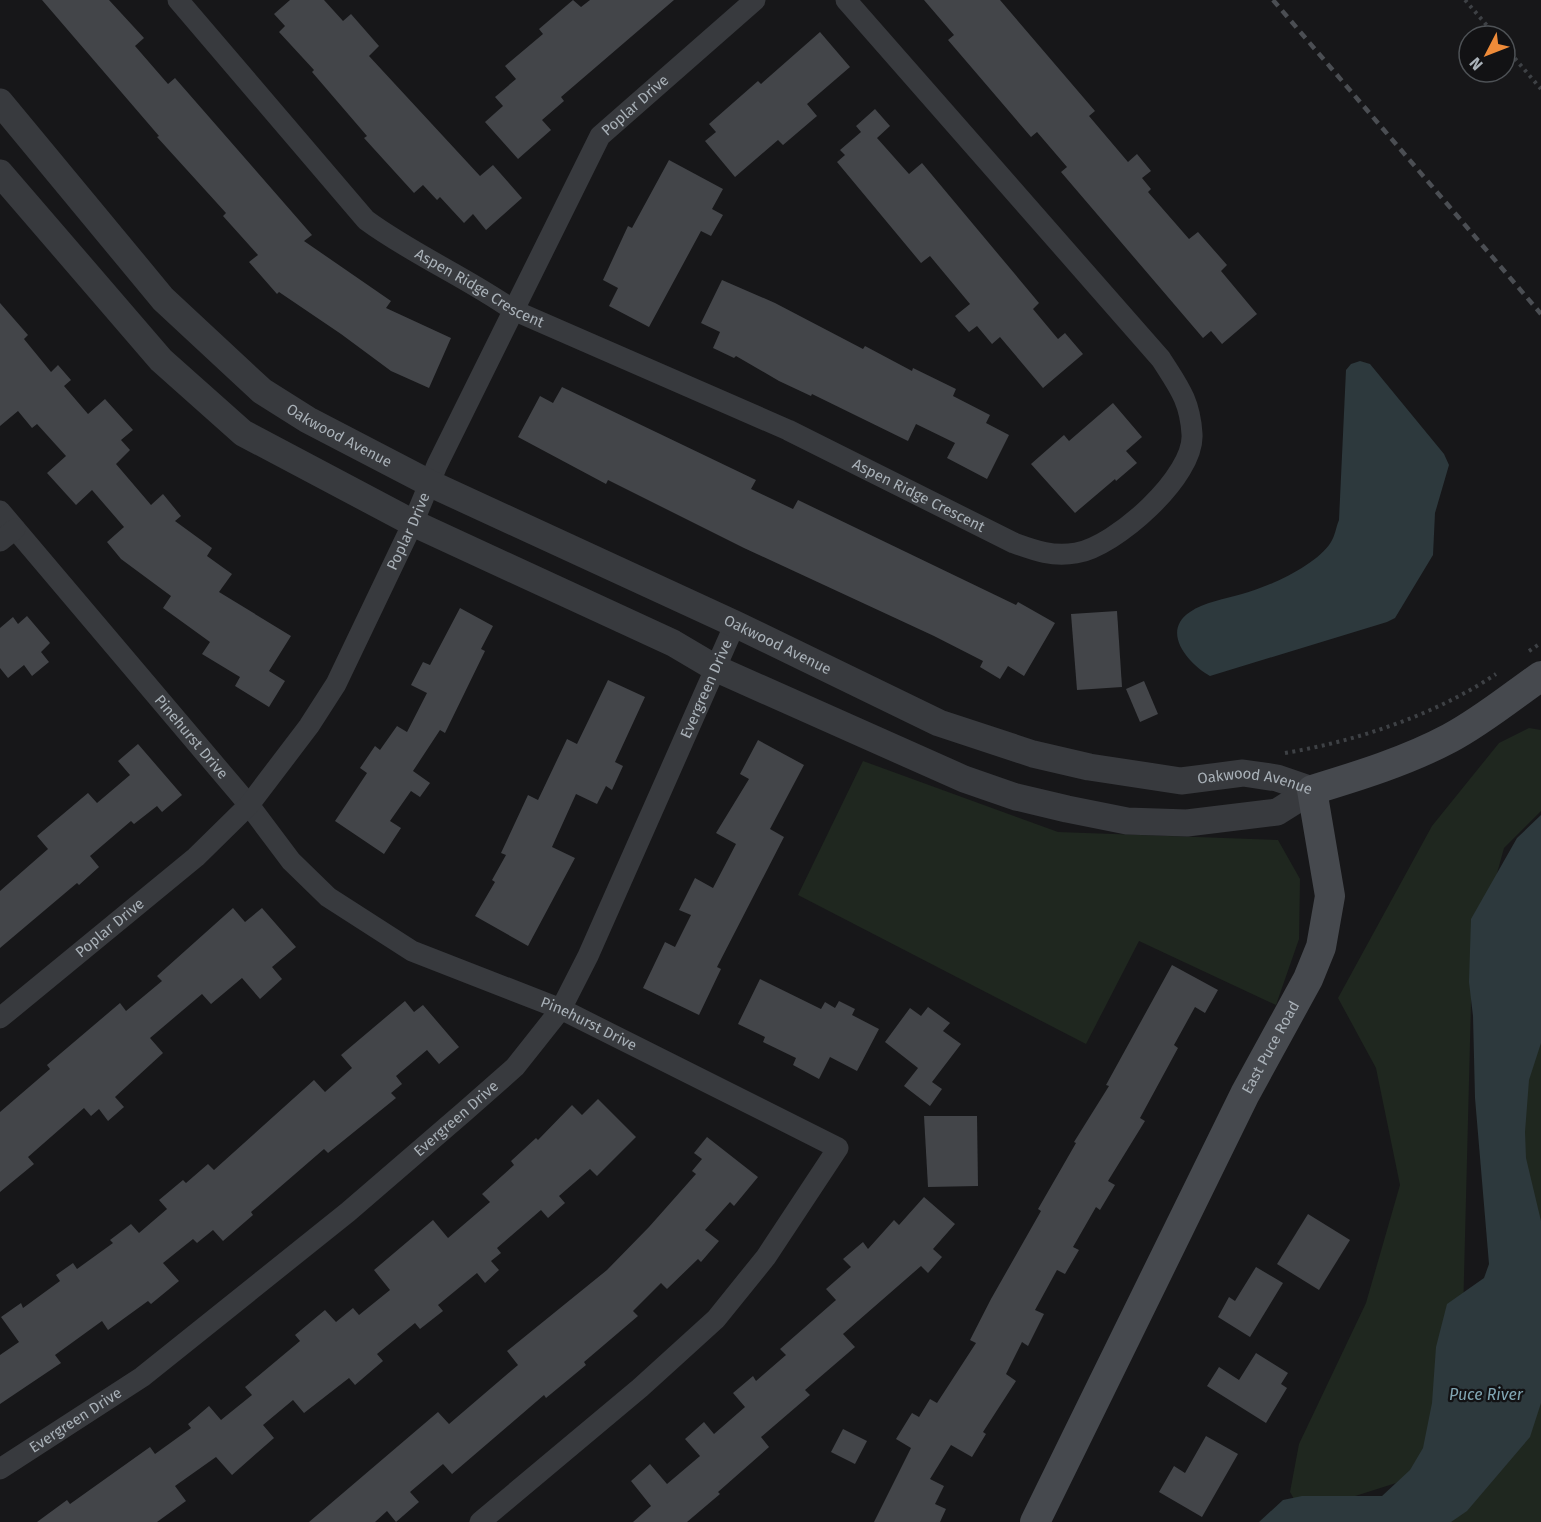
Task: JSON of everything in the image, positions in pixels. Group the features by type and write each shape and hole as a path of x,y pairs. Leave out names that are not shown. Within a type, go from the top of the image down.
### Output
{"main road":[{"path":"1312,790 1370,772 1449,739 1503,705 1532,666"},
{"name":"East Puce Road","path":"1035,1522 1245,1094 1308,979 1321,947 1330,896 1312,790"}],"street":[{"name":"Poplar Drive","path":"0,1018 196,857 249,805 309,726 336,684 413,524 429,483 600,136 755,0"},
{"name":"Aspen Ridge Crescent","path":"190,4 366,220 394,241 484,290 513,310 788,430 1014,543 1049,555 1078,553 1106,543 1144,513 1180,474 1193,436 1186,397 1161,359 846,0"},
{"name":"Oakwood Avenue","path":"0,102 163,299 262,391 308,420 429,483 735,624 939,723 1033,754 1089,767 1181,781 1243,773 1277,778 1312,790"},
{"name":"Oakwood Avenue","path":"0,172 161,360 243,433 413,524 673,643 717,669 964,779 1016,797 1067,809 1127,821 1187,823 1277,812 1312,790"},
{"name":"Pinehurst Drive","path":"0,511 7,535 249,805 291,861 328,897 364,923 412,951 561,1009 838,1148 766,1257 716,1319 640,1388 480,1522"},
{"name":"Evergreen Drive","path":"0,1469 142,1377 339,1219 515,1067 561,1009 588,956 735,624"}],"path":[{"path":"1465,0 1486,24"},
{"path":"1517,61 1541,89"},
{"path":"1532,666 1541,643"},
{"path":"1278,754 1383,729 1476,687 1504,668"}],"shaded area":[{"path":"1529,728 1541,730 1541,811 1504,848 1472,964 1463,1315 1426,1461 1396,1483 1302,1513 1290,1492 1299,1444 1366,1303 1400,1185 1376,1068 1338,998 1432,826 1499,743"},
{"path":"863,761 1058,832 1278,840 1300,879 1299,939 1276,1005 1139,941 1086,1044 798,895"},
{"path":"1541,880 1541,1522 1430,1522 1473,1487"}],"water":[{"path":"1360,361 1370,364 1444,454 1449,465 1435,513 1433,555 1395,618 1210,676 1194,664 1181,647 1178,629 1181,620 1202,606 1278,581 1314,559 1332,540 1339,520 1346,370 1351,364"},
{"name":"Puce River","path":"1541,815 1541,1043 1529,1080 1525,1132 1526,1158 1541,1221 1541,1403 1530,1437 1467,1511 1451,1522 1259,1522 1283,1500 1302,1496 1382,1496 1410,1470 1423,1448 1432,1403 1436,1347 1447,1304 1484,1278 1489,1264 1475,1098 1473,1016 1469,982 1471,919 1517,838"}],"building":[{"path":"42,0 109,0 144,38 135,46 168,84 175,78 312,235 304,241 391,301 386,308 451,338 429,388 391,371 279,292 277,294 249,262 258,255 223,216 226,213 157,137 159,136"},
{"path":"290,0 324,0 343,21 351,14 379,46 369,56 480,176 493,165 522,198 486,230 473,214 464,223 440,197 437,200 423,185 414,193 364,138 367,136 312,72 314,70 279,32 285,26 274,14"},
{"path":"573,0 581,7 590,0 674,0 561,97 564,101 542,120 551,130 518,159 485,122 503,106 495,97 516,79 505,66 543,34 539,29"},
{"path":"924,0 1000,0 1095,111 1089,116 1128,162 1137,154 1151,171 1142,178 1151,189 1148,192 1189,239 1198,232 1227,265 1221,271 1257,314 1222,344 1211,331 1203,338 1061,172 1067,167 1037,132 1031,137 948,40 954,35"},
{"path":"820,32 850,67 807,104 817,116 783,145 778,140 735,177 705,141 716,132 709,124 758,81 761,84"},
{"path":"875,109 890,126 877,138 909,174 922,163 1039,303 1033,309 1058,339 1065,333 1083,354 1043,388 1000,337 992,344 977,326 969,332 955,316 970,304 930,256 921,263 837,162 845,155 840,150 861,132 856,126"},
{"path":"669,160 723,189 712,209 723,215 711,236 701,231 649,327 609,306 618,288 603,280 628,226 632,228"},
{"path":"722,280 775,303 863,349 865,346 912,371 913,368 956,389 953,396 990,415 986,423 1009,435 987,479 947,458 955,443 916,424 908,441 812,394 811,396 779,381 736,356 734,358 713,348 720,332 701,323"},
{"path":"0,303 28,335 24,339 51,372 58,365 71,380 64,386 88,414 105,399 133,430 121,440 130,450 116,464 151,505 163,494 181,516 175,521 212,548 207,556 232,574 219,592 291,636 269,671 285,681 269,707 235,686 240,677 202,654 210,642 163,608 171,596 121,559 107,542 124,527 92,490 76,505 47,473 66,456 37,424 32,428 18,411 0,426"},
{"path":"562,387 756,480 751,489 793,509 798,500 1016,605 1018,602 1055,623 1024,676 1008,666 1000,679 980,667 983,661 934,636 744,548 608,480 606,484 518,437 540,396 553,403"},
{"path":"1113,403 1142,437 1126,451 1137,463 1075,513 1031,464 1064,435 1069,441"},
{"path":"460,608 493,626 481,649 485,651 445,733 440,730 413,771 430,783 420,797 411,791 390,821 401,828 384,854 335,821 367,773 360,768 375,746 380,750 397,726 407,732 427,693 411,685 423,662 430,665"},
{"path":"1117,611 1122,687 1077,690 1071,614"},
{"path":"27,616 50,643 41,652 49,662 32,676 24,665 8,678 0,668 0,628 13,617 18,624"},
{"path":"608,680 645,697 615,762 623,766 612,790 606,786 597,804 576,794 552,847 575,858 528,946 475,916 495,882 492,880 506,855 501,853 528,795 538,800 567,739 577,744"},
{"path":"1144,681 1158,714 1140,722 1126,689"},
{"path":"758,740 804,765 770,829 784,837 717,967 721,969 699,1015 643,988 665,942 675,947 691,915 679,910 695,878 713,888 736,844 716,833 749,779 740,774"},
{"path":"138,744 182,795 162,812 157,806 134,824 131,821 90,856 99,867 0,948 0,891 48,849 37,836 88,793 97,803 130,775 118,761"},
{"path":"233,908 245,922 262,908 296,947 272,967 282,979 260,999 242,978 211,1004 202,994 150,1038 163,1053 115,1097 124,1107 108,1121 99,1109 91,1116 84,1108 28,1157 34,1164 0,1192 0,1112 50,1069 47,1065 120,1003 126,1011 162,981 157,976"},
{"path":"1172,965 1218,990 1205,1013 1195,1007 1174,1045 1178,1048 1140,1118 1145,1121 1108,1181 1115,1185 1100,1210 1096,1207 1073,1247 1079,1250 1065,1274 1057,1270 1035,1310 1044,1314 1028,1346 1022,1342 1006,1374 1016,1381 983,1432 986,1434 972,1457 951,1445 930,1479 944,1486 935,1504 946,1509 940,1522 874,1522 911,1448 896,1439 912,1413 919,1417 930,1399 937,1403 976,1343 970,1340 991,1299 1041,1211 1038,1209 1076,1143 1074,1142 1109,1086 1106,1085"},
{"path":"760,979 821,1009 825,1002 835,1008 839,1001 855,1009 852,1015 879,1029 857,1071 830,1057 819,1079 793,1065 796,1058 763,1042 765,1037 738,1024"},
{"path":"405,1001 414,1012 423,1005 459,1047 439,1064 427,1050 396,1076 402,1084 391,1093 396,1098 328,1153 324,1149 251,1212 253,1215 223,1241 213,1230 197,1243 193,1239 163,1263 179,1281 151,1304 148,1301 108,1330 102,1321 55,1355 61,1363 0,1404 0,1355 19,1342 1,1317 21,1303 23,1308 60,1281 56,1275 73,1263 77,1269 113,1243 110,1240 131,1224 139,1233 167,1209 159,1200 183,1180 186,1183 208,1164 214,1170 314,1080 325,1092 352,1068 341,1055"},
{"path":"928,1007 950,1023 943,1031 961,1044 932,1082 942,1089 930,1106 904,1086 918,1068 885,1042 910,1008 921,1016"},
{"path":"598,1099 636,1137 597,1176 590,1169 559,1196 565,1203 548,1218 541,1210 497,1248 501,1253 491,1261 499,1270 485,1283 477,1273 438,1305 443,1311 420,1329 415,1323 377,1354 383,1361 355,1385 349,1378 304,1413 293,1400 263,1425 274,1438 232,1475 216,1457 175,1486 186,1501 157,1522 37,1522 67,1500 70,1504 150,1447 155,1454 191,1428 188,1424 209,1406 221,1420 252,1395 245,1387 300,1341 295,1335 325,1310 336,1322 353,1308 359,1315 390,1290 374,1270 433,1220 448,1238 490,1202 482,1194 514,1165 511,1161 536,1138 538,1140 572,1105 582,1115"},
{"path":"924,1116 977,1116 978,1186 928,1187"},
{"path":"707,1137 758,1177 734,1206 730,1202 705,1230 719,1241 701,1262 698,1259 667,1289 661,1283 633,1311 638,1316 584,1362 586,1365 546,1398 544,1395 452,1474 443,1464 410,1492 419,1502 396,1522 387,1511 375,1522 309,1522 438,1412 449,1424 518,1365 507,1351 607,1270 649,1227 696,1174 692,1171 702,1159 694,1153"},
{"path":"924,1197 955,1224 933,1249 942,1257 928,1273 921,1266 843,1334 855,1347 805,1390 810,1395 761,1437 769,1447 687,1522 633,1522 651,1506 631,1481 650,1464 667,1484 700,1456 685,1439 704,1422 714,1434 745,1407 733,1393 753,1376 756,1381 786,1355 780,1349 836,1300 826,1289 851,1267 843,1259 863,1242 868,1249 894,1220 899,1225"},
{"path":"1308,1214 1350,1240 1319,1290 1277,1264"},
{"path":"1256,1267 1283,1283 1250,1337 1218,1317 1229,1297 1235,1301"},
{"path":"1256,1353 1288,1373 1281,1384 1287,1388 1266,1423 1207,1386 1219,1367 1239,1380"},
{"path":"843,1429 867,1441 855,1464 831,1452"},
{"path":"1206,1436 1238,1454 1202,1517 1159,1492 1174,1466 1185,1473"}],"railway":[{"path":"1273,0 1541,314"}]}
